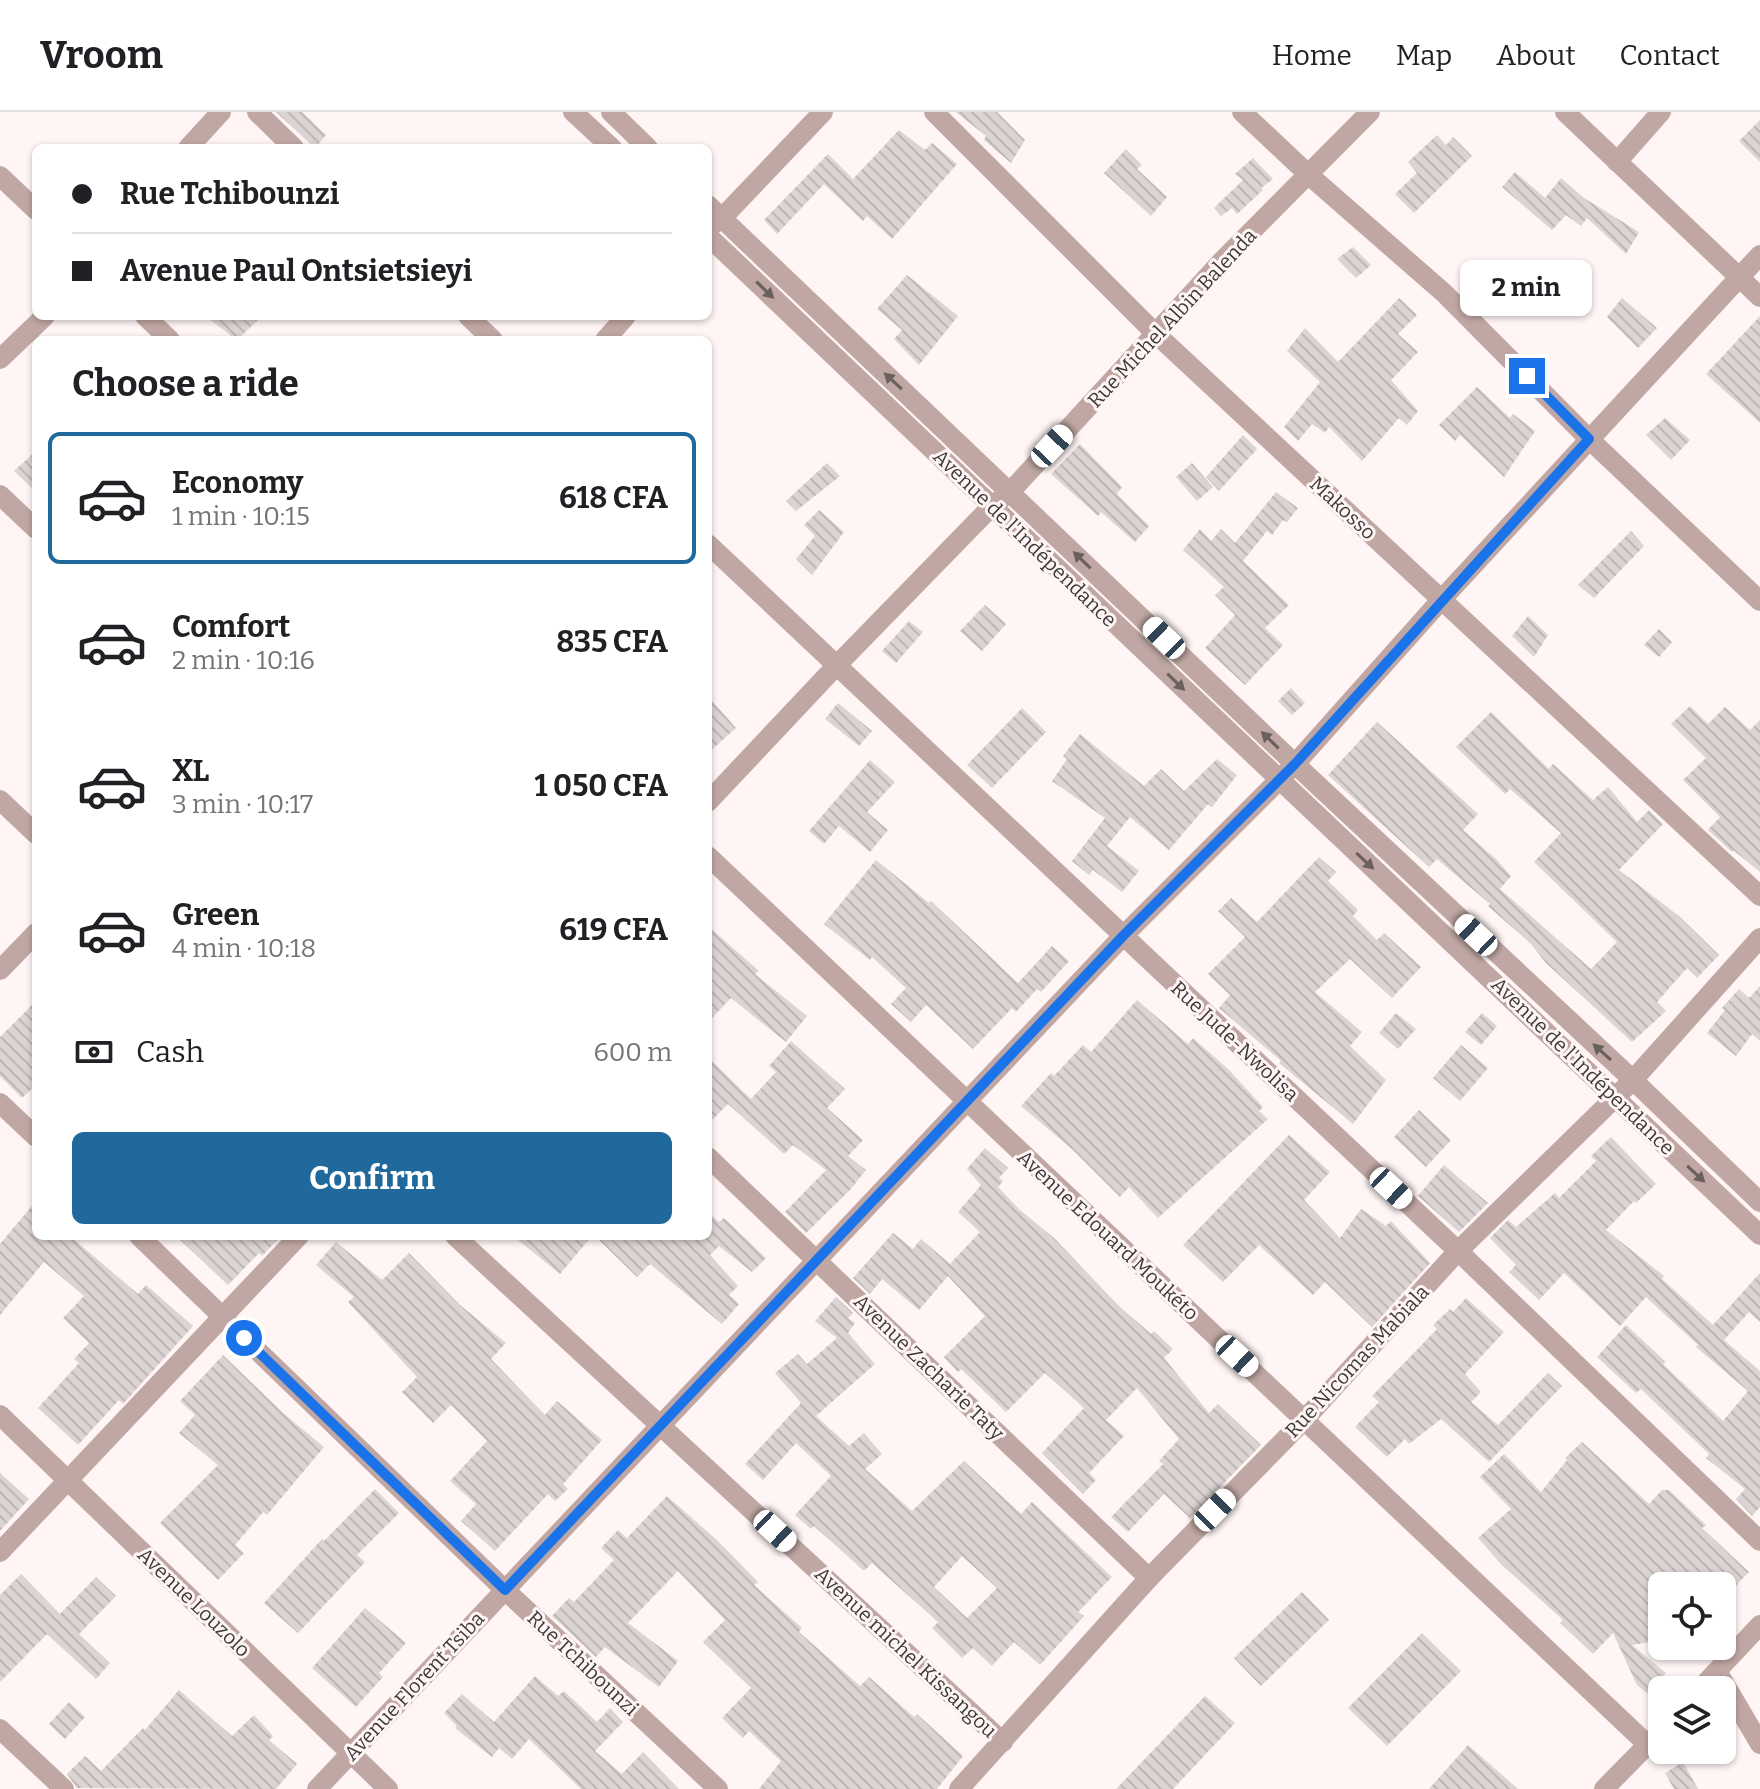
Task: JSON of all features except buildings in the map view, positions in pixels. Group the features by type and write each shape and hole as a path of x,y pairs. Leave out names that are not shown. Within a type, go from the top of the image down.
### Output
{"street":[{"path":"192,144 221,112"},
{"path":"257,112 290,144"},
{"path":"573,112 608,144"},
{"path":"611,112 644,144"},
{"path":"713,217 823,112"},
{"name":"Makosso","path":"934,112 1156,334 1760,896"},
{"path":"1242,112 1444,293 1589,439 1760,601"},
{"name":"Rue Michel Albin Balenda","path":"712,798 837,665 992,506 1011,491 1222,261 1310,176 1370,112"},
{"path":"1565,112 1760,297"},
{"path":"1617,162 1661,112"},
{"path":"0,176 32,206"},
{"name":"Avenue de l'Indépendance","path":"713,217 1011,491 1295,764 1760,1202"},
{"name":"Avenue de l'Indépendance","path":"712,240 1760,1235"},
{"name":"Avenue Florent Tsiba","path":"317,1789 1123,936 1295,764 1442,599 1760,255"},
{"path":"0,359 41,320"},
{"path":"149,320 166,336"},
{"path":"472,320 489,336"},
{"path":"608,336 622,320"},
{"path":"0,495 32,525"},
{"name":"Rue Jude-Nwolisa","path":"712,548 1458,1251 1760,1541"},
{"path":"0,800 32,830"},
{"name":"Avenue Edouard Moukéto","path":"712,860 1304,1420 1648,1731"},
{"path":"0,970 32,937"},
{"name":"Rue Nicomas Mabiala","path":"959,1789 1149,1578 1304,1420 1458,1251 1616,1098 1760,938"},
{"path":"0,1103 32,1133"},
{"name":"Avenue Zacharie Taty","path":"712,1161 1149,1578"},
{"name":"Rue Tchibounzi","path":"143,1240 505,1590 718,1789"},
{"path":"0,1552 295,1240"},
{"name":"Avenue michel Kissangou","path":"459,1240 1003,1742"},
{"name":"Avenue Louzolo","path":"0,1415 388,1789"},
{"path":"1712,1676 1760,1625"},
{"path":"1717,1671 1760,1744"},
{"path":"0,1729 64,1789"},
{"path":"1604,1789 1648,1744"}],"route":[{"path":"244,1338 505,1590 1123,936 1295,764 1589,439 1527,376"}]}
